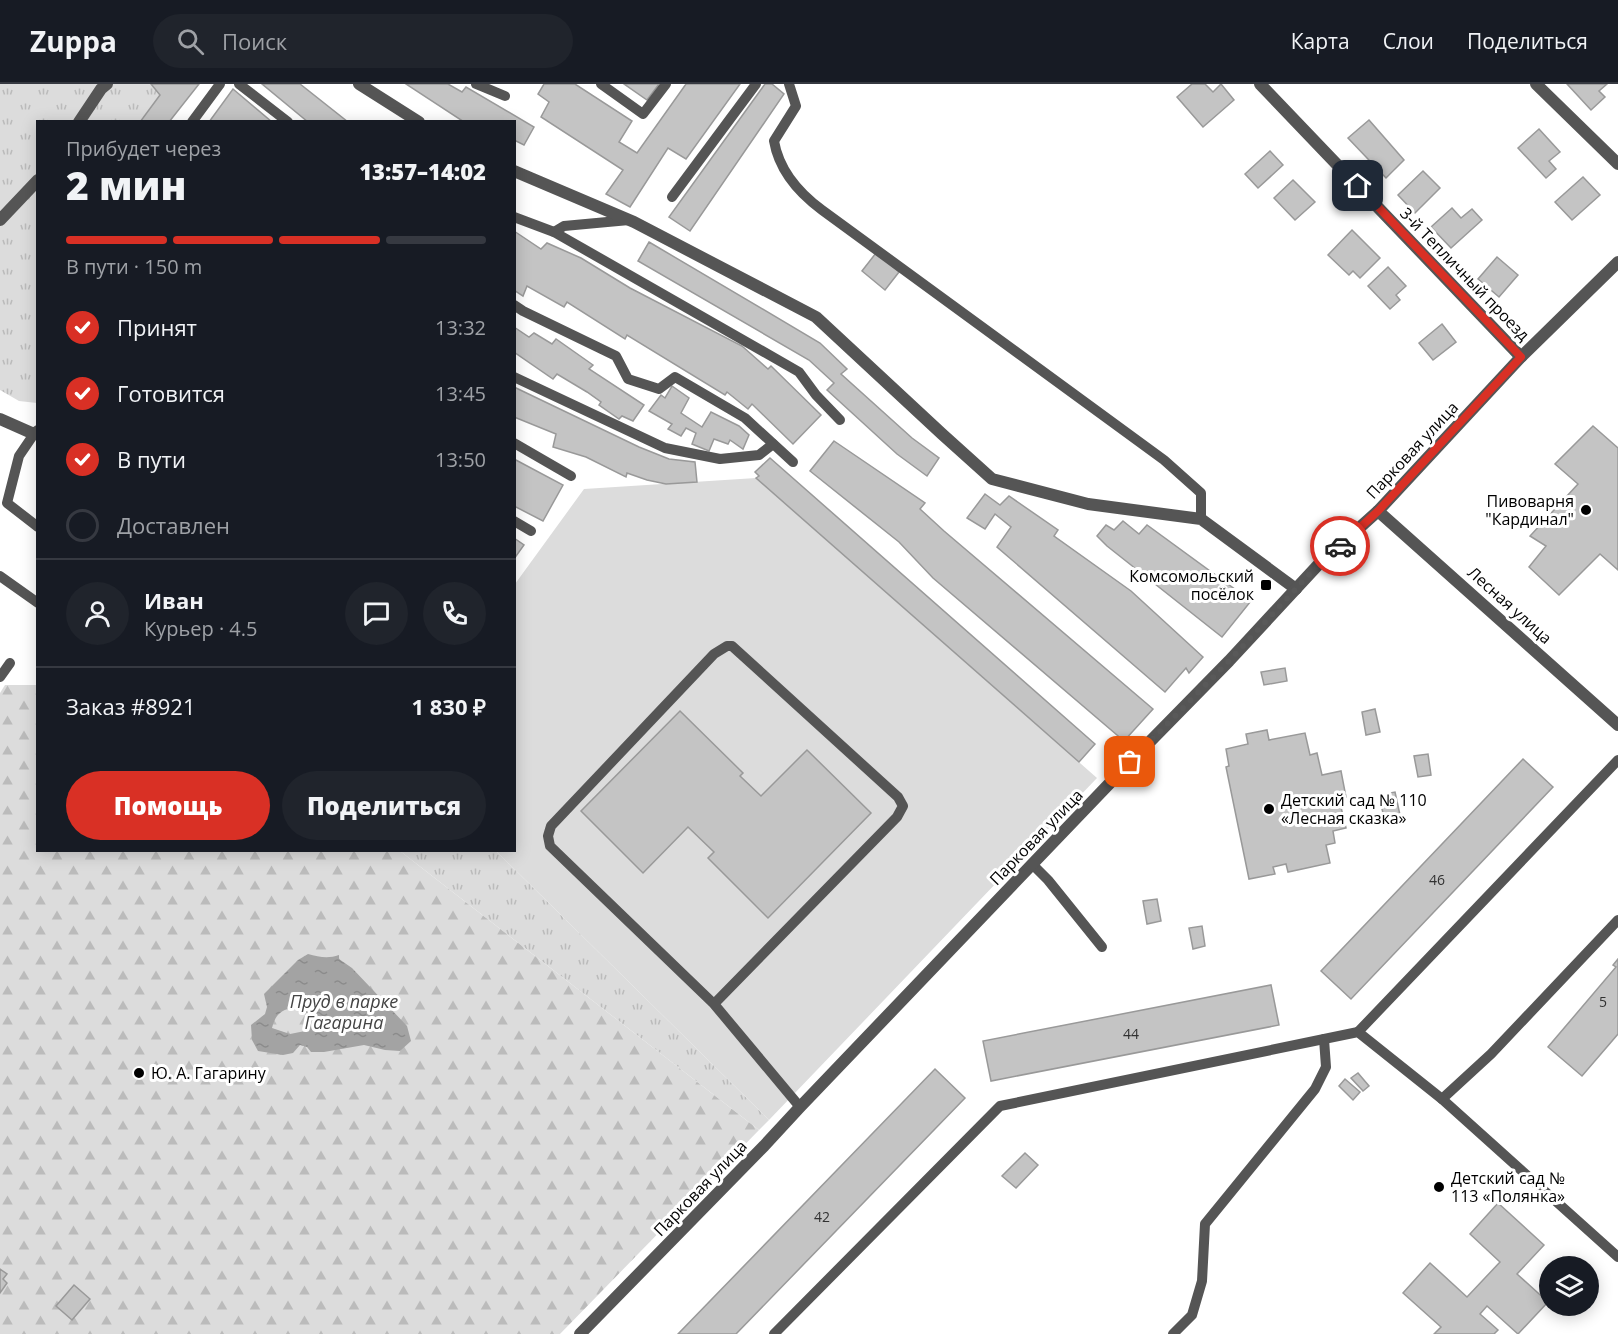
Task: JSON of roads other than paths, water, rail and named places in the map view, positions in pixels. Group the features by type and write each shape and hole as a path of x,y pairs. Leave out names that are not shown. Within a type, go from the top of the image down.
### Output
{"street":[{"path":"80,120 100,89 107,84"},
{"path":"359,84 416,120"},
{"name":"3-й Тепличный проезд","path":"1260,84 1521,357"},
{"path":"1536,84 1618,164"},
{"path":"516,172 629,220 816,317 992,479 1088,504 1201,519 1296,589"},
{"path":"0,220 36,182"},
{"name":"Парковая улица","path":"580,1334 756,1155 1318,565 1378,511 1521,357 1618,262"},
{"path":"0,419 36,433"},
{"name":"Лесная улица","path":"1378,511 1618,725"}],"lane":[{"path":"193,120 220,84"},
{"path":"239,84 285,120"},
{"path":"476,84 505,96"},
{"path":"601,84 643,114 666,84"},
{"path":"672,197 756,84"},
{"path":"789,84 796,106 774,141 776,155 791,180 822,210 1164,460 1200,493 1201,519"},
{"path":"516,218 554,232 799,372 816,395 840,420"},
{"path":"554,232 564,226 629,220"},
{"path":"516,306 616,356 628,379 659,389 675,377 745,418 793,462"},
{"path":"516,378 665,448 720,459 759,455 773,444"},
{"path":"36,433 19,456 7,503 36,525"},
{"path":"516,444 571,476"},
{"path":"516,522 531,531"},
{"path":"0,576 36,602"},
{"path":"714,1004 897,817 903,806 898,797 732,646 727,646 714,654 551,826 548,836 550,846 714,1004 800,1107"},
{"path":"0,677 10,663"},
{"path":"774,1334 1000,1106 1358,1032 1618,760"},
{"path":"1032,864 1048,880 1102,947"},
{"path":"1442,1099 1491,1054 1618,920"},
{"path":"1358,1032 1442,1099 1618,1257"},
{"path":"1173,1334 1192,1315 1202,1281 1205,1224 1315,1089 1326,1067 1324,1038"}],"water":[{"name":"Пруд в парке Гагарина","path":"308,954 324,957 339,955 339,959 352,968 407,1026 411,1041 400,1051 364,1045 311,1052 307,1047 300,1045 293,1053 283,1055 258,1051 252,1040 251,1025 265,1014 267,1007 264,994 298,960","holes":["294,1006 310,1019 305,1031 290,1034 272,1028 279,1014"]}],"place":[{"name":"Пивоварня \"Кардинал\"","path":"1586,510"},
{"name":"Комсомольский посёлок","path":"1266,585"},
{"name":"Детский сад № 110 «Лесная сказка»","path":"1269,809"},
{"name":"Ю. А. Гагарину","path":"139,1073"},
{"name":"Детский сад № 113 «Полянка»","path":"1439,1187"}]}
